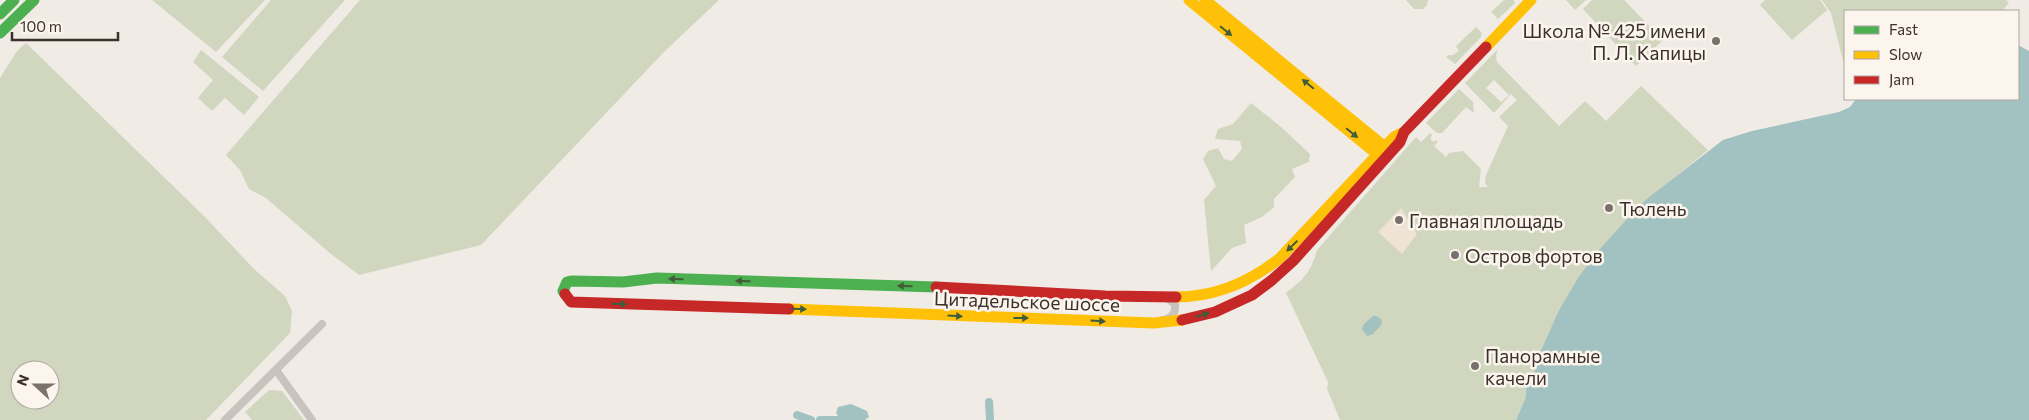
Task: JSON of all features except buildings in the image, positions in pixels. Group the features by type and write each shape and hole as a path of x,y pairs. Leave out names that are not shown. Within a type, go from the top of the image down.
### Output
{"street":[{"path":"1189,0 1384,153"},
{"path":"1205,0 1384,153"},
{"name":"Цитадельское шоссе","path":"1384,153 1280,258 1261,273 1243,283 1214,293 1166,297 902,285 657,278 623,282 567,282 563,291 571,302 854,311 992,318 1050,318 1154,323 1172,322 1215,312 1252,295 1293,261 1384,153 1394,137 1404,132 1531,0"},
{"path":"0,14 11,1 27,4"},
{"path":"0,33 27,4"},
{"path":"1154,323 1169,319 1174,313 1175,304 1166,297"},
{"path":"225,420 322,324"},
{"path":"276,370 312,420"}],"green space":[{"path":"152,0 265,0 216,52"},
{"path":"271,0 345,0 263,91 222,57"},
{"path":"360,0 719,0 664,52 481,245 359,275 331,254 266,198 249,189 240,170 226,155"},
{"path":"1406,0 1428,0 1427,5 1423,9 1414,9"},
{"path":"1504,0 1514,0 1515,3 1498,19 1491,12"},
{"path":"1566,0 1586,0 1575,10"},
{"path":"1592,0 1624,0 1663,40 1636,66 1583,9"},
{"path":"1765,0 1820,0 1827,10 1792,40 1760,5"},
{"path":"1822,0 2006,0 2009,3 2003,10 1844,10 1844,64 1831,13"},
{"path":"1476,27 1482,33 1481,37 1455,64 1446,57 1459,51 1456,46"},
{"path":"26,43 205,217 254,269 285,296 292,311 290,333 206,420 0,420 0,78 17,51"},
{"name":"Остров фортов","path":"1498,49 1497,62 1559,126 1585,101 1606,121 1641,86 1708,150 1637,208 1592,259 1558,312 1535,364 1535,370 1526,388 1526,397 1516,420 1340,420 1327,389 1328,382 1286,293 1306,274 1317,250 1416,137 1421,142 1430,133 1432,135 1430,139 1438,142 1434,146 1446,157 1449,153 1463,151 1481,169 1479,187 1488,187 1485,183 1486,175 1508,126 1499,117 1517,100 1511,94 1494,113 1465,83","holes":["1494,80 1509,95 1501,102 1486,88"]},
{"path":"201,50 259,97 244,115 225,98 212,111 198,98 213,80 193,62"},
{"path":"1459,89 1473,102 1474,113 1466,107 1442,133 1437,133 1426,123"},
{"path":"1251,103 1310,154 1309,162 1292,169 1295,177 1274,199 1274,207 1262,217 1244,225 1246,243 1232,248 1211,271 1204,200 1216,186 1203,159 1208,151 1218,148 1224,159 1232,161 1242,149 1240,141 1215,139 1218,129 1233,124"},
{"path":"269,390 282,391 304,420 252,420 245,412"}],"shaded area":[{"name":"Главная площадь","path":"1401,208 1417,234 1402,254 1378,232"}],"water":[{"path":"2019,46 2029,51 2029,420 1516,420 1526,397 1526,388 1535,370 1535,364 1558,312 1578,278 1598,251 1637,208 1723,140 1752,131 1839,112 1850,107 1855,100 2019,100"},
{"path":"1373,316 1381,319 1382,324 1373,334 1367,336 1362,329 1364,324"},
{"path":"851,404 867,411 869,417 865,420 841,420 836,413 838,407"}],"waterway":[{"path":"989,402 990,420"},
{"path":"797,415 811,420"},
{"path":"820,420 852,420"}],"traffic: fast":[{"path":"0,14 14,0"},
{"path":"0,33 34,0"},
{"path":"565,294 563,291 567,282 571,281 623,282 657,278 936,287"}],"traffic: slow":[{"path":"1189,0 1378,155 1384,156"},
{"path":"1205,0 1385,147 1387,152"},
{"path":"1486,47 1531,0"},
{"path":"1176,297 1219,291 1244,281 1269,267 1280,258 1394,137 1404,132"},
{"path":"789,309 1154,323 1182,320"}],"traffic: jam":[{"path":"1182,320 1215,312 1252,295 1272,280 1293,261 1400,142 1404,132 1486,47"},
{"path":"936,287 1105,296 1176,297"},
{"path":"565,294 571,302 789,309"}],"place":[{"name":"Школа № 425 имени П. Л. Капицы","path":"1716,41"},
{"name":"Тюлень","path":"1609,208"},
{"name":"Главная площадь","path":"1399,220"},
{"name":"Остров фортов","path":"1455,255"},
{"name":"Панорамные качели","path":"1475,366"}]}
